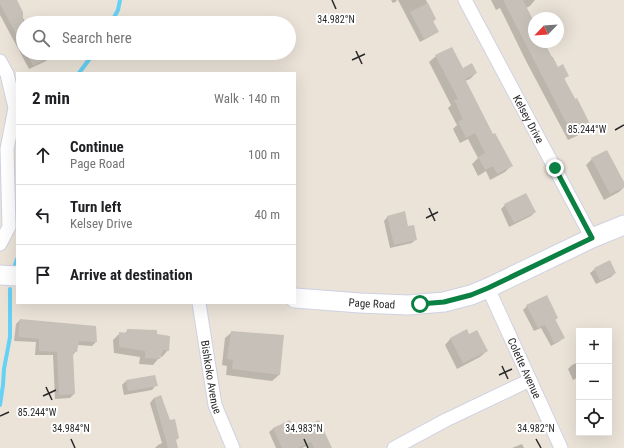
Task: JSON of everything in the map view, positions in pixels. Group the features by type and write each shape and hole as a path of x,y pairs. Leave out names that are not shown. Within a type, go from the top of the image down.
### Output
{"main road":[{"name":"Page Road","path":"296,298 408,305 444,302 471,295 488,288 592,238 624,225"},
{"path":"0,275 16,276"}],"street":[{"name":"Kelsey Drive","path":"464,0 592,238"},
{"path":"0,61 7,74 15,108 7,149 9,227 0,244"},
{"name":"Colette Avenue","path":"488,288 561,448"},
{"name":"Bishkoko Avenue","path":"199,304 215,405 233,448"},
{"path":"394,448 446,420 530,380"}],"building":[{"path":"0,0 17,0 23,12 23,16 16,16 16,34 0,4"},
{"path":"503,0 523,0 529,12 528,48 547,48 558,67 563,64 569,76 564,78 575,99 577,98 591,126 573,136"},
{"path":"428,3 436,19 433,21 439,32 424,39 410,12"},
{"path":"452,47 463,68 472,63 477,73 465,79 493,134 495,133 513,166 497,174 493,166 485,170 478,157 485,153 475,133 466,138 458,122 463,119 454,100 458,99 435,55"},
{"path":"30,60 45,60 33,66"},
{"path":"607,150 624,182 624,187 610,194 591,158"},
{"path":"526,193 536,212 514,223 504,204"},
{"path":"405,211 408,226 414,225 417,240 394,245 387,216"},
{"path":"610,260 616,273 600,281 594,268"},
{"path":"547,295 558,318 555,319 565,338 554,343 545,325 538,328 526,305"},
{"path":"20,319 96,326 97,342 79,341 77,352 73,352 75,394 59,395 57,352 39,351 39,339 18,337"},
{"path":"127,329 157,330 157,334 170,336 169,351 163,350 160,359 145,358 145,351 119,347 119,332 127,333"},
{"path":"467,329 469,334 477,330 488,351 463,363 450,338"},
{"path":"231,331 284,335 280,375 232,369 233,360 227,359"},
{"path":"155,375 158,386 128,391 126,380"},
{"path":"161,395 170,420 175,419 179,438 176,440 178,448 168,448 154,398"},
{"path":"290,420 294,431 319,420 332,448 314,448 311,442 298,448 282,448 273,428"}],"waterway":[{"path":"115,16 118,10 120,0"},
{"path":"80,72 89,60"},
{"path":"0,405 4,369 10,337 10,289"}],"route":[{"path":"420,304 444,302 471,295 592,238 555,168"}]}
